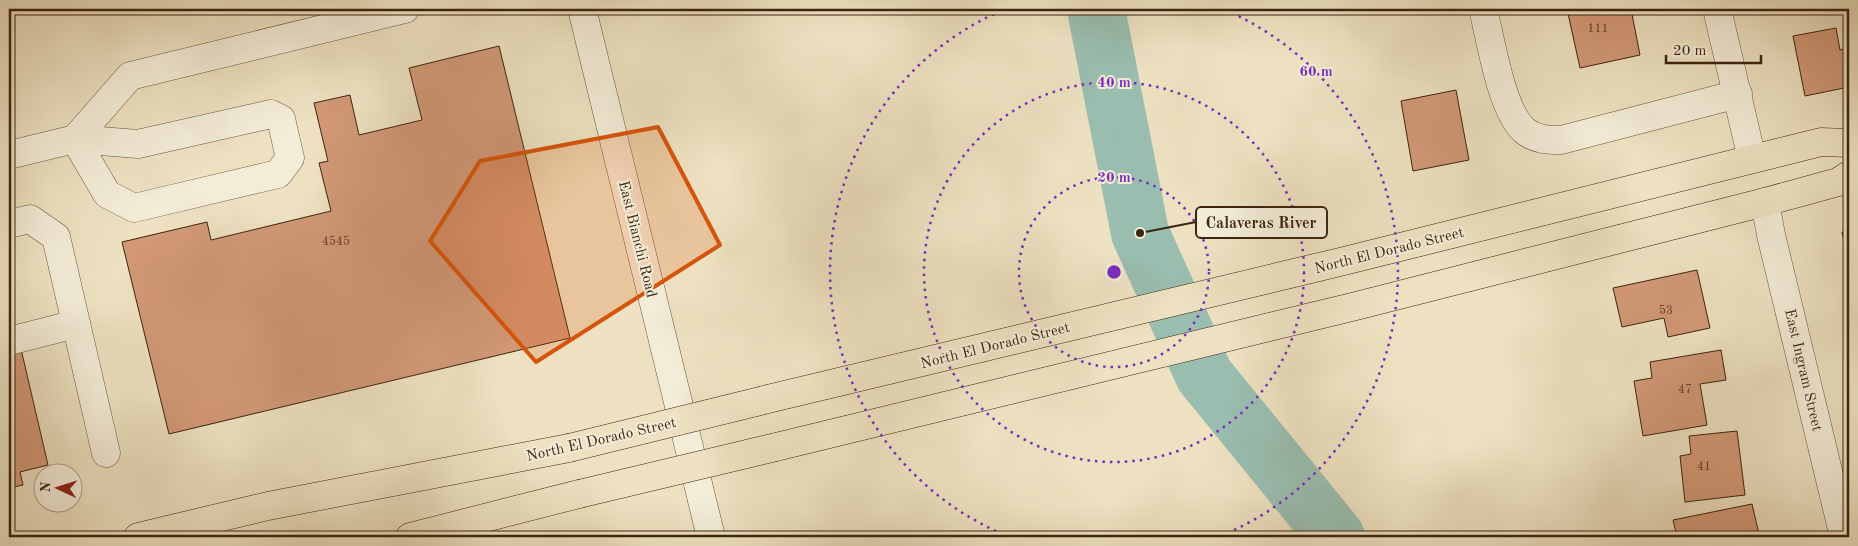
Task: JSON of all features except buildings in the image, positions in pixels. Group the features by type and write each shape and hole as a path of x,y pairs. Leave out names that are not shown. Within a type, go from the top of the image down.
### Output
{"main road":[{"name":"North El Dorado Street","path":"138,537 268,506 569,448 1340,262 1822,142 1849,143"},
{"path":"410,537 579,494 1352,307 1766,202 1838,182 1849,175"}],"street":[{"path":"75,139 130,76 405,9"},
{"name":"East Bianchi Road","path":"582,9 711,537"},
{"path":"1483,9 1504,92 1513,116 1526,132 1543,140 1561,140 1738,94"},
{"path":"1717,9 1752,159"},
{"path":"9,155 75,139 138,144 271,114 281,119 290,158 278,174 134,208 107,194 75,139"},
{"name":"East Ingram Street","path":"1766,202 1771,234 1844,537"},
{"path":"9,224 30,219 56,237 106,453"},
{"path":"9,342 76,324"}],"highlighted area":[{"path":"658,127 720,245 536,362 430,241 480,161"}],"waterway":[{"path":"1096,9 1140,233 1204,375 1336,537"}],"place":[{"name":"Calaveras River","path":"1140,233"}]}
